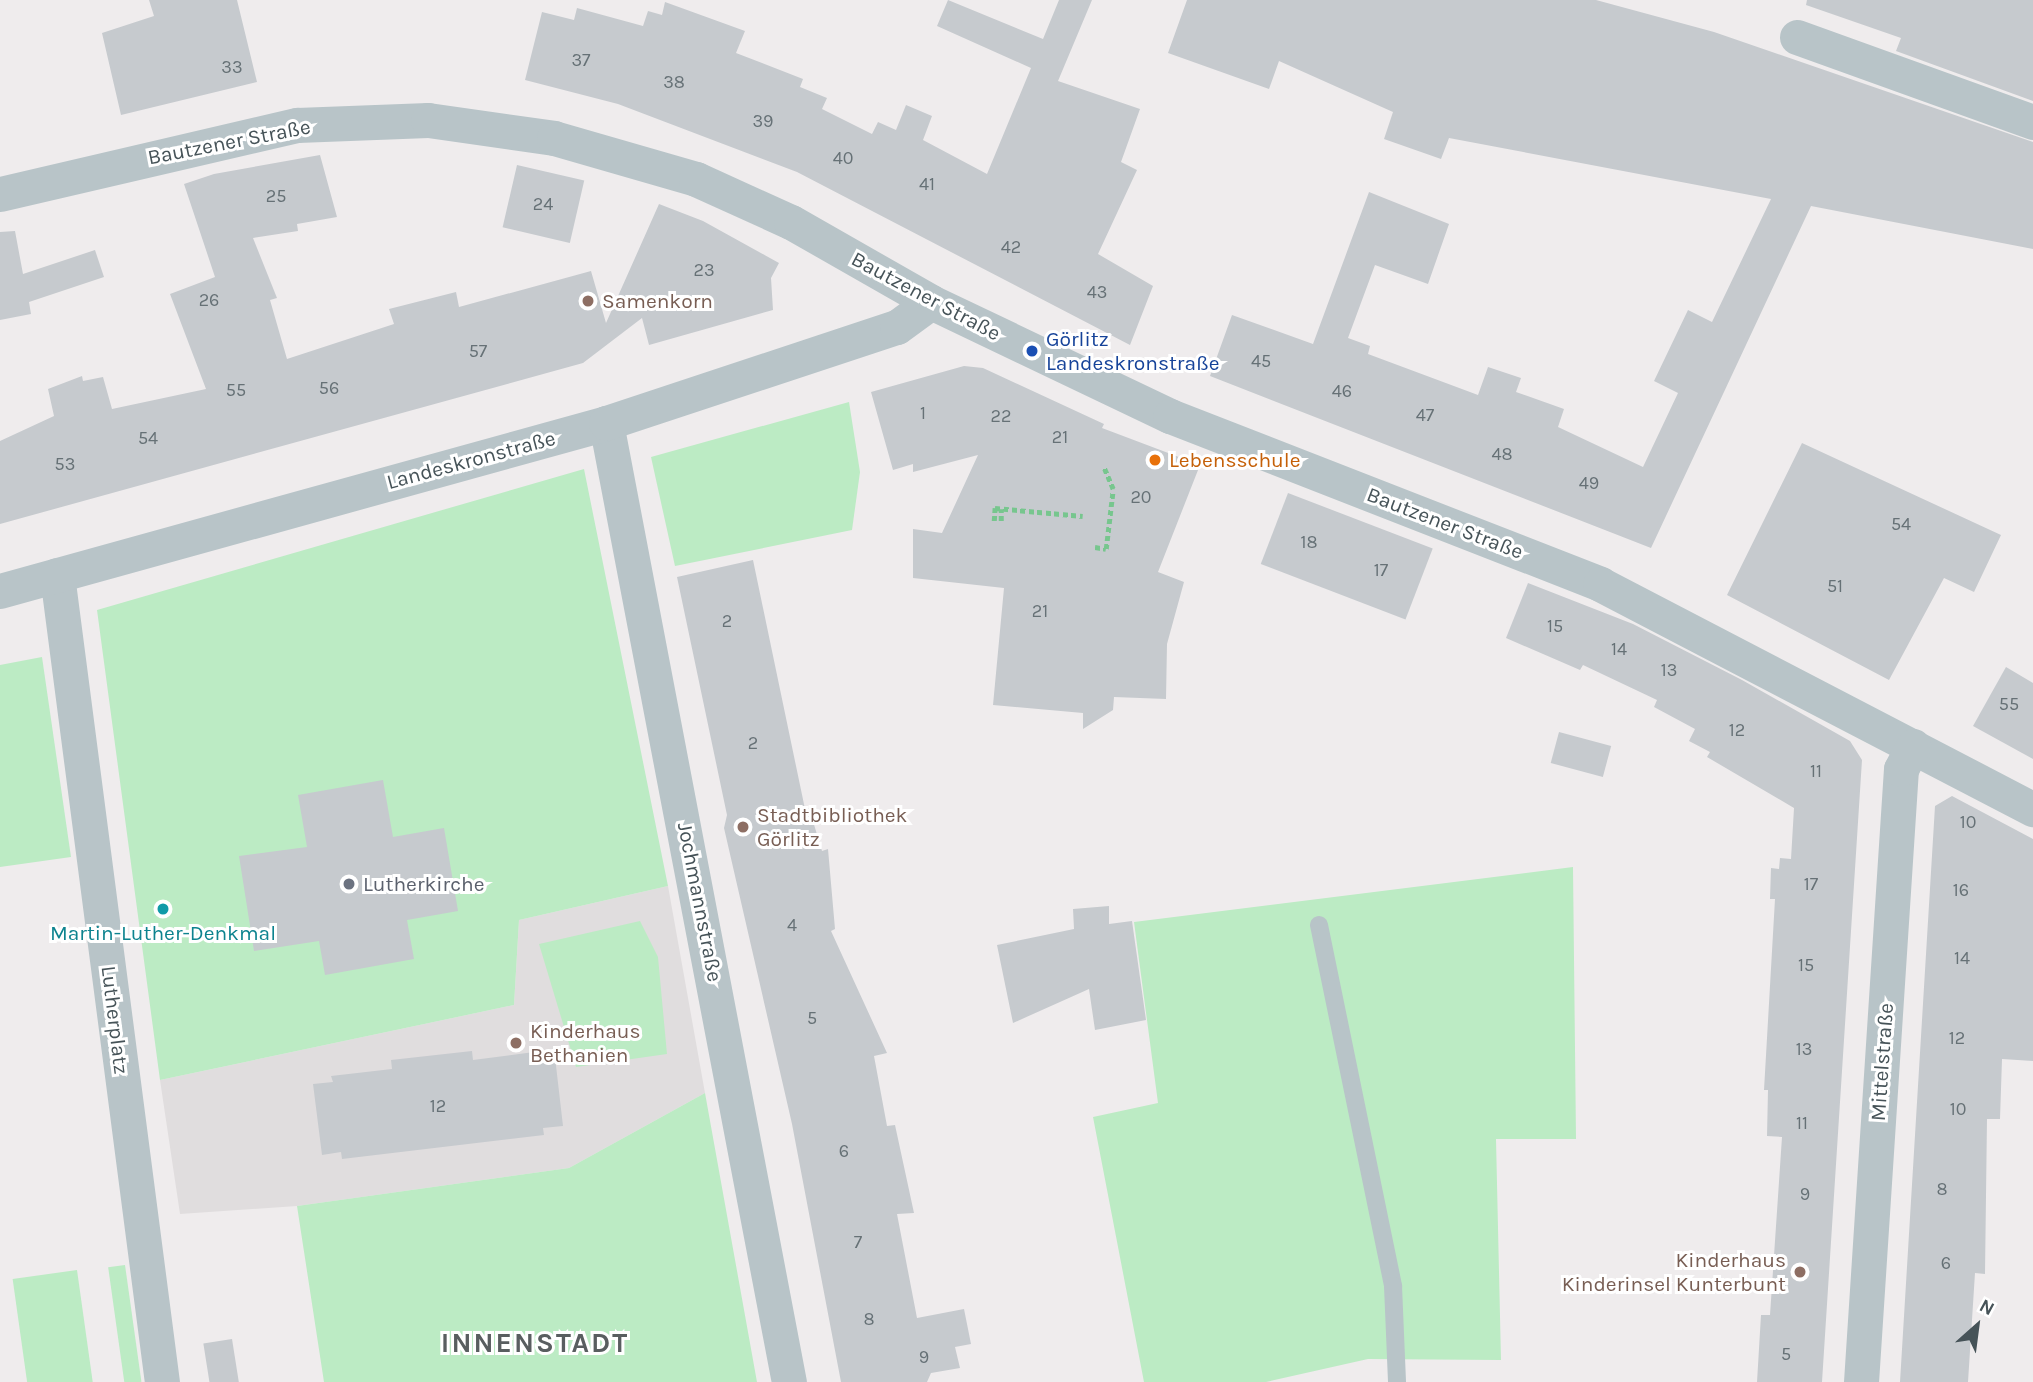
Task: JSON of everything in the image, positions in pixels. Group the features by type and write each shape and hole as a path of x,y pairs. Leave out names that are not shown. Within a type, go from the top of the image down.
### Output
{"street":[{"path":"1797,37 2033,122"},
{"name":"Bautzener Straße","path":"0,194 297,125 428,120 554,138 696,179 791,222 931,302 1170,416 1600,584 2033,809"},
{"name":"Landeskronstraße","path":"0,591 607,423 897,327 931,302"},
{"name":"Jochmannstraße","path":"607,423 789,1382"},
{"name":"Lutherplatz","path":"57,575 162,1382"},
{"name":"Mittelstraße","path":"1861,1382 1901,769 1913,746"}],"lane":[{"path":"1319,925 1393,1286 1397,1382"}],"path":[{"path":"1096,547 1106,549 1113,489 1104,468"},
{"path":"994,521 995,508 1083,516"},
{"path":"1001,521 1002,509"}],"shaded area":[{"name":"Kinderhaus Bethanien","path":"668,886 705,1093 569,1168 297,1206 180,1214 160,1080 514,1005 519,920"}],"green space":[{"path":"849,402 860,472 852,530 675,566 651,457"},
{"path":"584,469 668,886 519,920 514,1005 160,1080 97,610"},
{"path":"42,657 71,857 0,867 0,665"},
{"path":"1573,867 1576,1139 1496,1139 1501,1360 1368,1359 1266,1382 1144,1382 1093,1117 1158,1103 1134,922"},
{"path":"640,921 658,957 667,1054 576,1067 539,944"},
{"path":"705,1093 757,1382 324,1382 297,1206 569,1168"},
{"path":"125,1265 141,1382 124,1382 108,1267"},
{"path":"77,1270 93,1382 27,1382 13,1279"}],"building":[{"path":"149,0 237,0 257,82 121,115 102,33 154,16"},
{"path":"948,0 1043,39 1059,0 1092,0 1058,81 1140,109 1121,162 1137,170 1098,254 1153,286 1130,345 797,172 618,104 525,80 542,12 574,20 577,8 643,26 648,11 662,15 665,2 745,31 736,53 803,79 800,87 827,98 822,109 872,134 878,122 896,130 906,105 932,116 923,140 987,174 1031,68 937,26"},
{"path":"1187,0 1596,0 1714,32 2033,142 2033,249 1811,206 1651,548 1210,376 1232,315 1313,344 1369,192 1449,224 1428,284 1375,265 1348,338 1370,346 1368,354 1478,395 1488,367 1521,378 1516,392 1564,409 1558,427 1643,467 1678,393 1654,381 1688,310 1712,322 1771,199 1449,138 1441,159 1384,139 1393,112 1279,61 1269,89 1168,53"},
{"path":"1807,0 2033,0 2033,101 1896,51 1901,38 1806,5"},
{"path":"320,155 337,217 297,224 298,231 253,238 277,298 270,300 287,359 394,324 389,309 456,292 459,307 591,271 606,323 659,204 703,221 779,263 771,278 773,310 649,345 642,318 583,363 0,524 0,441 54,416 48,389 82,376 83,381 103,377 112,409 206,389 170,294 215,277 184,184 214,174"},
{"path":"517,165 584,181 570,243 503,227"},
{"path":"15,231 23,274 95,250 104,277 29,302 31,314 0,320 0,232"},
{"path":"964,366 983,368 1104,424 1102,428 1200,465 1158,572 1184,582 1167,644 1166,699 1114,697 1113,710 1083,729 1083,713 993,705 1004,588 913,578 913,529 942,533 978,455 913,472 913,464 893,470 871,392"},
{"path":"1802,443 2001,535 1974,592 1944,578 1889,680 1727,595"},
{"path":"1288,493 1433,549 1405,619 1261,564"},
{"path":"753,560 805,809 809,808 822,851 828,849 835,929 831,931 887,1053 874,1056 887,1126 895,1125 914,1213 897,1214 917,1318 964,1309 971,1344 955,1347 960,1368 931,1373 927,1382 841,1382 792,1124 724,828 727,815 677,577"},
{"path":"1528,583 1633,624 1742,680 1850,741 1862,760 1822,1382 1757,1382 1761,1315 1770,1315 1782,1137 1767,1136 1768,1090 1764,1090 1775,899 1770,899 1771,868 1779,869 1780,858 1791,859 1794,808 1707,757 1710,752 1689,741 1695,729 1654,707 1657,700 1583,665 1580,670 1506,638"},
{"path":"2006,667 2033,683 2033,759 1973,726"},
{"path":"1559,732 1611,746 1603,777 1551,763"},
{"name":"Lutherkirche","path":"383,780 393,837 444,828 458,911 407,920 414,959 325,975 319,941 254,951 239,856 307,847 298,795"},
{"path":"1952,796 2033,839 2033,1061 2002,1059 2000,1119 1987,1119 1985,1274 1975,1273 1968,1382 1900,1382 1935,806"},
{"path":"1109,906 1109,924 1132,921 1146,1020 1095,1030 1089,989 1013,1023 997,945 1074,929 1073,909"},
{"path":"472,1051 473,1060 534,1052 535,1059 555,1057 563,1126 543,1128 544,1135 342,1159 341,1152 322,1155 313,1084 333,1082 331,1076 392,1069 391,1060"},
{"path":"232,1339 239,1382 209,1382 203,1344"}],"place":[{"name":"Samenkorn","path":"588,301"},
{"name":"Görlitz Landeskronstraße","path":"1032,351"},
{"name":"Lebensschule","path":"1155,460"},
{"name":"Stadtbibliothek Görlitz","path":"743,827"},
{"name":"Lutherkirche","path":"349,884"},
{"name":"Martin-Luther-Denkmal","path":"163,909"},
{"name":"Kinderhaus Bethanien","path":"516,1043"},
{"name":"Kinderhaus Kinderinsel Kunterbunt","path":"1800,1272"}],"district":[{"name":"INNENSTADT","path":"535,1343"}]}
